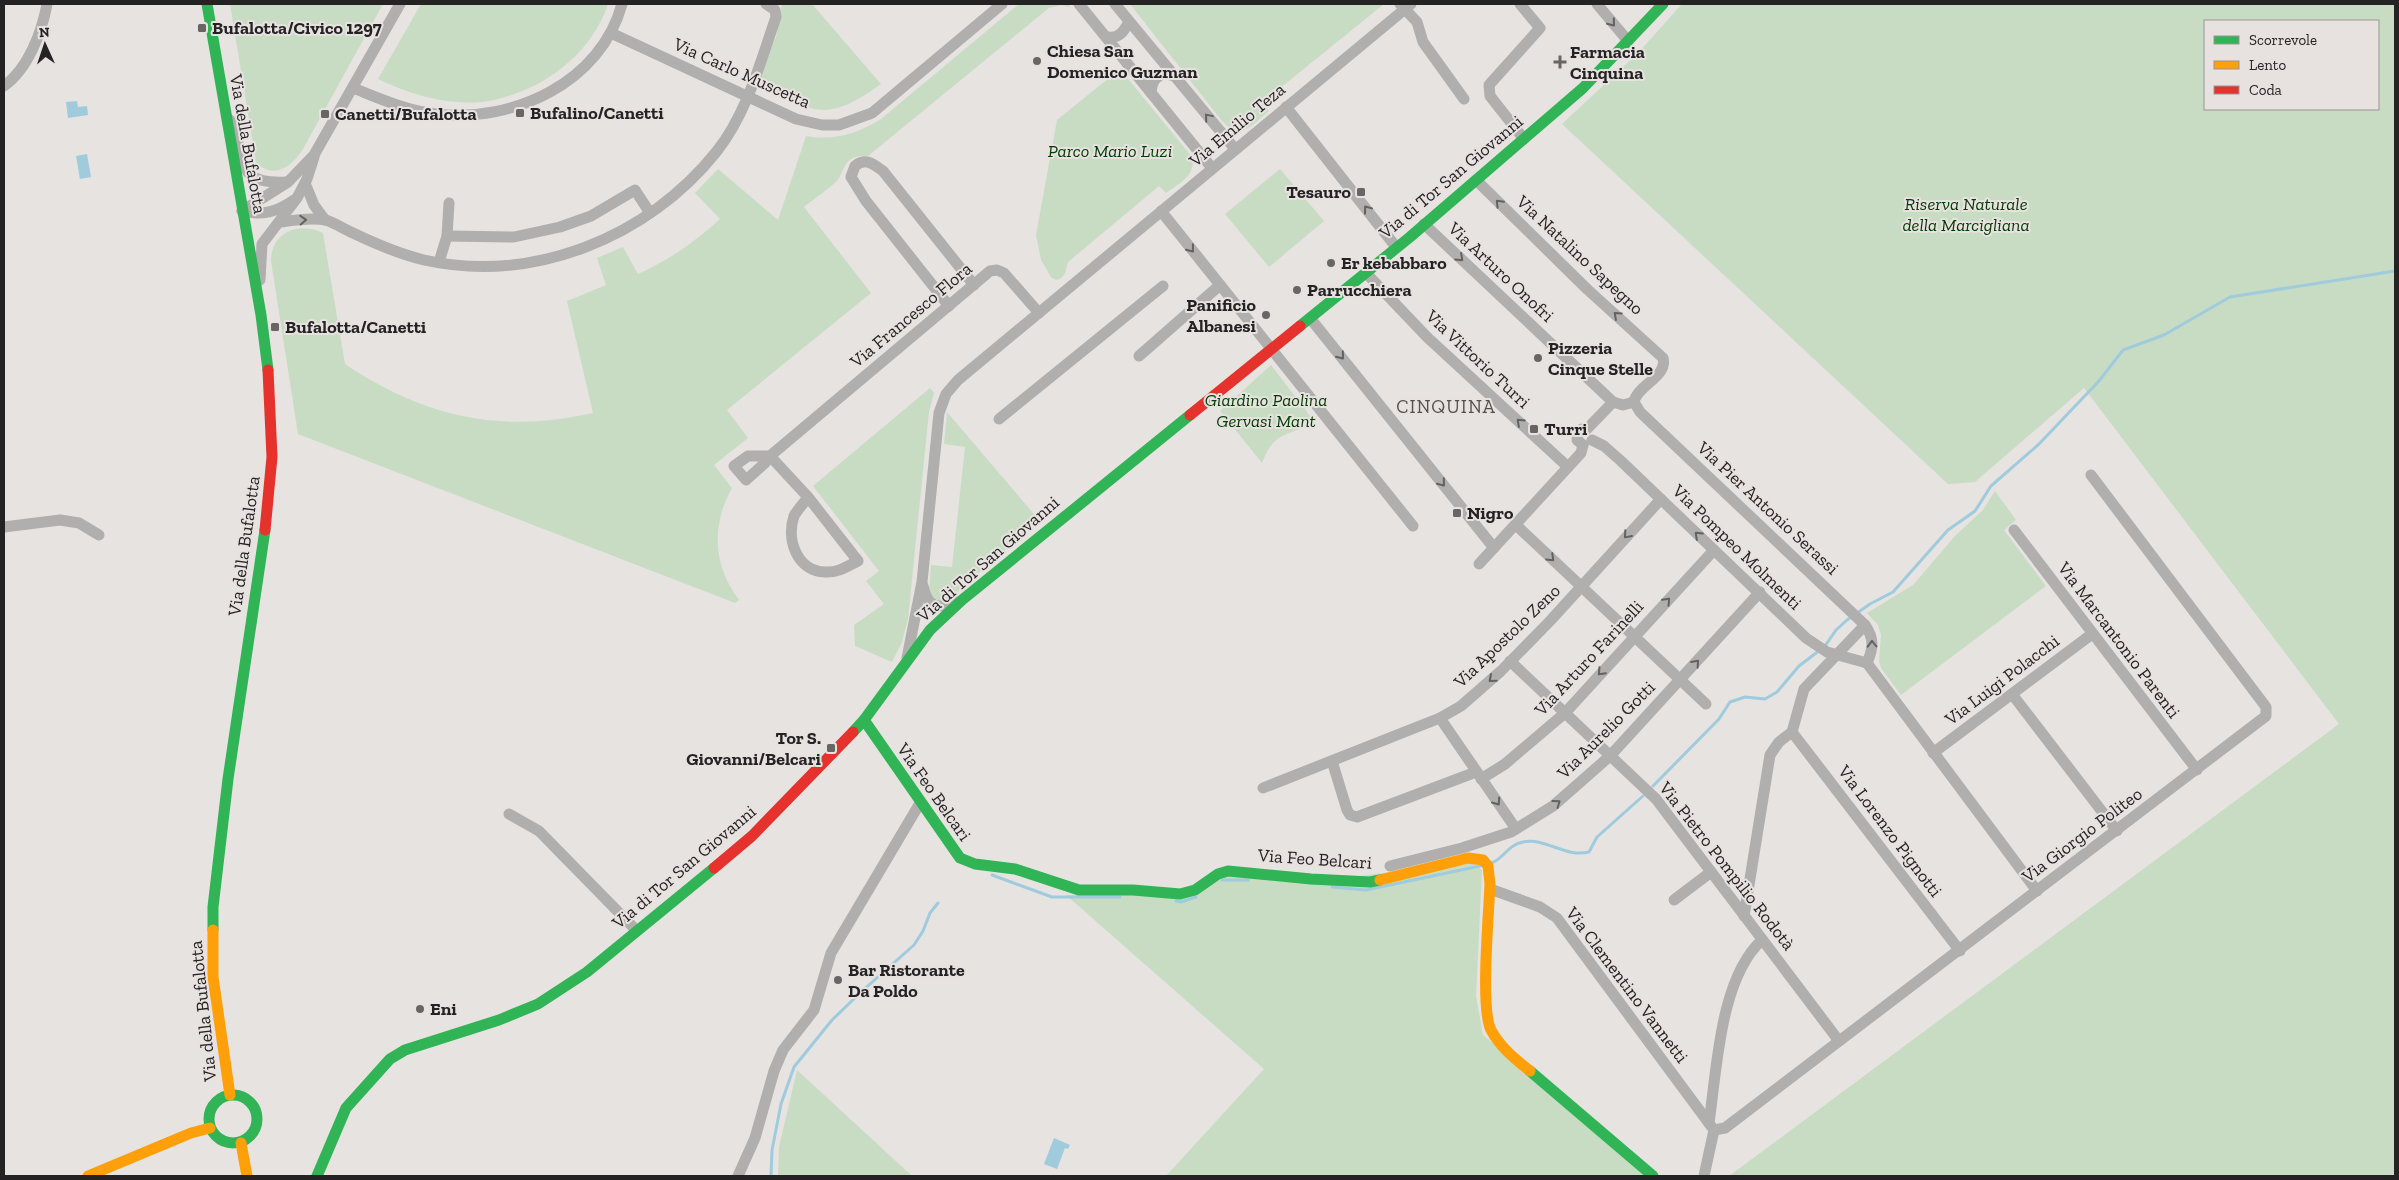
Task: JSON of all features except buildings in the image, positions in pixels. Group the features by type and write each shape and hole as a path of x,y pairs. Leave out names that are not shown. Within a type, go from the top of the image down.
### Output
{"street":[{"path":"4,86 20,70 28,58 45,15 47,4"},
{"name":"Via della Bufalotta","path":"207,4 224,112 261,311 271,407 272,471 227,786 212,921 212,964 230,1095"},
{"path":"261,311 261,248 266,237 281,222 297,198 305,183 314,155 400,4"},
{"path":"353,88 394,104 426,112 465,116 498,111 529,101 568,81 590,61 611,33 622,4"},
{"path":"281,222 325,220 391,251 460,265 501,264 566,255 593,245 637,223 690,180 717,151 748,97 776,17 775,10 766,4"},
{"name":"Via Carlo Muscetta","path":"611,33 796,119 813,123 839,125 872,113 987,9 1002,4"},
{"path":"1079,4 1108,37 1212,168"},
{"path":"1115,4 1235,149"},
{"path":"1520,4 1540,28 1489,85 1490,96 1524,139"},
{"path":"1597,4 1628,41"},
{"name":"Via di Tor San Giovanni","path":"317,1176 346,1108 378,1070 397,1054 538,1004 587,972 636,930 705,876 752,836 864,720 930,630 962,600 1366,273 1476,180 1583,88 1663,4"},
{"path":"1405,6 1416,22 1423,42 1464,99"},
{"name":"Via Emilio Teza","path":"1039,313 1405,6"},
{"path":"1108,37 1114,38 1120,35 1129,22"},
{"path":"1151,93 1152,84 1156,78 1164,73 1174,76"},
{"path":"1286,107 1396,248"},
{"path":"224,112 235,129 240,159 247,171 264,181 288,182"},
{"path":"242,211 288,182 314,155"},
{"path":"949,306 866,201 851,177 855,166 870,161 883,171 974,285"},
{"name":"Via Natalino Sapegno","path":"1476,180 1575,277 1663,358 1662,367 1636,395 1634,402"},
{"path":"305,183 311,198 325,220"},
{"path":"447,236 514,237 560,227 591,216 635,190 650,213"},
{"path":"242,211 265,213 280,209 297,198"},
{"path":"439,262 447,236 449,203"},
{"path":"1161,211 1413,526"},
{"name":"Via Arturo Onofri","path":"1424,224 1613,402"},
{"name":"Via Francesco Flora","path":"808,497 770,456 990,271 997,270 1004,273 1039,313"},
{"name":"Via Vittorio Turri","path":"1366,273 1428,337 1568,467"},
{"path":"1139,356 1220,285"},
{"path":"999,418 1163,286"},
{"path":"906,662 914,632 922,582 938,412 946,394 958,380 1039,313"},
{"path":"1310,318 1494,548"},
{"path":"1479,564 1581,453 1588,438 1613,402 1620,405 1634,402"},
{"name":"Via Pier Antonio Serassi","path":"1634,402 1640,412 1862,622 1872,635 1873,647 1867,663"},
{"name":"Via Pompeo Molmenti","path":"1588,438 1610,451 1812,643 1826,652 1867,663"},
{"name":"Via Giorgio Politeo","path":"1711,1127 1725,1128 2264,719 2267,710 2091,475"},
{"path":"808,497 858,561 838,571 824,572 809,567 800,559 791,546 794,516 808,497"},
{"name":"Via Apostolo Zeno","path":"1263,788 1440,718 1467,701 1510,662 1661,499"},
{"path":"4,527 60,520 80,523 99,535"},
{"path":"1516,525 1706,704"},
{"name":"Via Marcantonio Parenti","path":"2014,530 2197,770"},
{"name":"Via Arturo Farinelli","path":"1332,761 1347,810 1350,815 1357,817 1479,776 1505,764 1565,713 1714,550"},
{"path":"922,582 925,598 934,605 943,607 962,600"},
{"name":"Via Aurelio Gotti","path":"1390,866 1463,853 1516,829 1565,797 1610,756 1760,592"},
{"path":"1744,916 1770,756 1779,742 1792,732 1804,689 1862,622"},
{"name":"Via Luigi Polacchi","path":"1933,753 2092,634"},
{"name":"Via Pietro Pompilio Rodotà","path":"1510,662 1656,798 1839,1041"},
{"path":"1867,663 2037,891"},
{"path":"2012,694 2116,831"},
{"path":"1440,718 1516,829"},
{"name":"Via Feo Belcari","path":"864,720 920,803 957,855 964,861 1015,869 1071,888 1087,891 1133,890 1186,894 1218,874 1234,871 1311,879 1370,882 1463,853"},
{"name":"Via Lorenzo Pignotti","path":"1792,732 1960,950"},
{"path":"738,1176 755,1138 774,1071 783,1050 814,1010 831,953 920,803"},
{"path":"509,814 540,831 636,930"},
{"path":"1463,853 1485,862 1490,889 1486,1003 1488,1020 1493,1035 1505,1050 1541,1083 1653,1176"},
{"path":"1674,900 1711,872"},
{"name":"Via Clementino Vannetti","path":"1490,889 1543,908 1558,918 1711,1127"},
{"path":"1704,1176 1725,1015 1742,965 1762,940"},
{"name":"Via della Bufalotta","path":"210,1128 209,1116 216,1101 230,1095 245,1098 254,1106 257,1113 256,1128 241,1143"},
{"path":"88,1176 191,1133 210,1128 213,1133 225,1142 241,1143 247,1176"}],"green space":[{"path":"230,4 383,4 303,149 288,166 276,171 263,168 256,162"},
{"path":"421,4 608,4 590,39 562,68 528,89 509,96 489,101 461,102 418,95 378,79"},
{"path":"782,4 812,4 881,84 845,105 818,110 791,100 755,81 776,37"},
{"path":"1019,4 1067,4 1070,7 1061,5 1049,8 868,156 856,157 849,161 839,178 804,207 871,293 727,410 748,438 714,465 732,488 721,516 718,545 724,573 730,587 739,600 735,603 298,434 271,261 272,251 281,236 296,229 305,228 323,233 345,364 374,382 404,397 433,408 463,416 494,421 526,422 593,413 567,301 606,285 597,258 623,247 638,274 671,257 691,243 720,219 695,193 718,169 778,220 806,136 826,138 845,135 863,129 881,119"},
{"name":"Parco Mario Luzi","path":"1130,4 1384,4 1263,102 1269,111 1252,126 1246,129 1235,130 1222,121"},
{"name":"Riserva Naturale della Marcigliana","path":"1682,4 2395,4 2395,1176 1729,1176 2339,724 2084,388 1975,482 1948,484 1562,124 1637,54"},
{"name":"Parco Mario Luzi","path":"1120,69 1192,157 1192,169 1181,182 1166,193 1159,186 1068,262 1064,275 1056,280 1051,277 1041,260 1036,235 1057,120"},
{"path":"1280,169 1324,221 1269,267 1225,214"},
{"name":"Giardino Paolina Gervasi Mant","path":"1271,365 1314,421 1278,439 1272,444 1262,463 1220,411"},
{"path":"930,388 934,393 929,412 908,619 902,642 892,662 855,646 854,625 884,604 866,581 879,571 813,486"},
{"path":"947,412 1039,520 948,600 943,602 934,599 929,590 931,565 952,567 965,447 944,444"},
{"path":"1995,491 2016,520 2004,530 2046,586 1901,695 1881,668 1879,661 1881,635 1878,625 1867,613 1913,585 1955,536 1983,510"},
{"path":"1472,862 1482,870 1476,996 1483,1035 1654,1176 1166,1176 1264,1069 1066,895 1118,893 1163,897 1221,876 1311,882"},
{"path":"797,1070 912,1176 778,1176 779,1147"}],"water":[{"path":"77,101 78,107 87,106 88,115 68,118 66,102"},
{"path":"87,154 91,177 80,179 76,156"},
{"path":"1054,1138 1070,1145 1068,1149 1065,1148 1057,1169 1044,1164"}],"waterway":[{"path":"1825,646 1836,630 1847,620 1870,604 1893,592 1948,530 1975,511 1991,486 2039,444 2099,381 2123,350 2164,335 2230,297 2395,271"},
{"path":"1653,786 1719,719 1730,702 1745,697 1765,699 1777,692 1799,666 1820,650"},
{"path":"1491,863 1499,859 1513,846 1531,841 1572,852 1589,852 1597,837 1643,796"},
{"path":"1332,887 1366,890 1480,866"},
{"path":"992,875 1052,897 1120,897"},
{"path":"1222,880 1248,880"},
{"path":"1176,901 1181,902 1196,897"},
{"path":"771,1176 772,1150 781,1104 794,1067 832,1020 914,945 923,931 930,913 938,903"}],"traffic: fast":[{"path":"207,4 261,315 268,370"},
{"path":"1300,326 1410,237 1583,88 1663,4"},
{"path":"853,732 864,720 930,630 962,600 1190,415"},
{"path":"213,930 213,907 228,779 265,530"},
{"path":"864,720 960,858 975,864 1015,869 1079,890 1133,890 1180,894 1195,890 1218,874 1228,871 1311,879 1370,882 1380,880"},
{"path":"317,1176 346,1108 390,1059 405,1050 499,1020 538,1004 587,972 714,868"},
{"path":"1530,1071 1653,1176"},
{"path":"228,1095 238,1095 250,1102 257,1114 257,1119 257,1124 250,1136 238,1143 228,1143 220,1139 213,1132 209,1124 209,1114 213,1106 220,1099 228,1095"}],"traffic: slow":[{"path":"1380,880 1468,858 1483,860 1488,866 1490,884 1486,982 1488,1019 1491,1030 1503,1047 1530,1071"},
{"path":"213,930 213,977 230,1095"},
{"path":"88,1176 191,1133 210,1128"},
{"path":"241,1143 247,1176"}],"traffic: jam":[{"path":"1190,415 1300,326"},
{"path":"265,530 272,457 268,370"},
{"path":"714,868 752,836 853,732"}],"place":[{"name":"Bufalotta/Civico 1297","path":"202,28"},
{"name":"Chiesa San Domenico Guzman","path":"1037,61"},
{"name":"Farmacia Cinquina","path":"1560,62"},
{"name":"Bufalino/Canetti","path":"520,113"},
{"name":"Canetti/Bufalotta","path":"325,114"},
{"name":"Tesauro","path":"1361,192"},
{"name":"Er kebabbaro","path":"1331,263"},
{"name":"Parrucchiera","path":"1297,290"},
{"name":"Panificio Albanesi","path":"1266,315"},
{"name":"Bufalotta/Canetti","path":"275,327"},
{"name":"Pizzeria Cinque Stelle","path":"1538,358"},
{"name":"Turri","path":"1534,429"},
{"name":"Nigro","path":"1457,513"},
{"name":"Tor S. Giovanni/Belcari","path":"831,748"},
{"name":"Bar Ristorante Da Poldo","path":"838,980"},
{"name":"Eni","path":"420,1009"}],"district":[{"name":"CINQUINA","path":"1446,406"}]}
